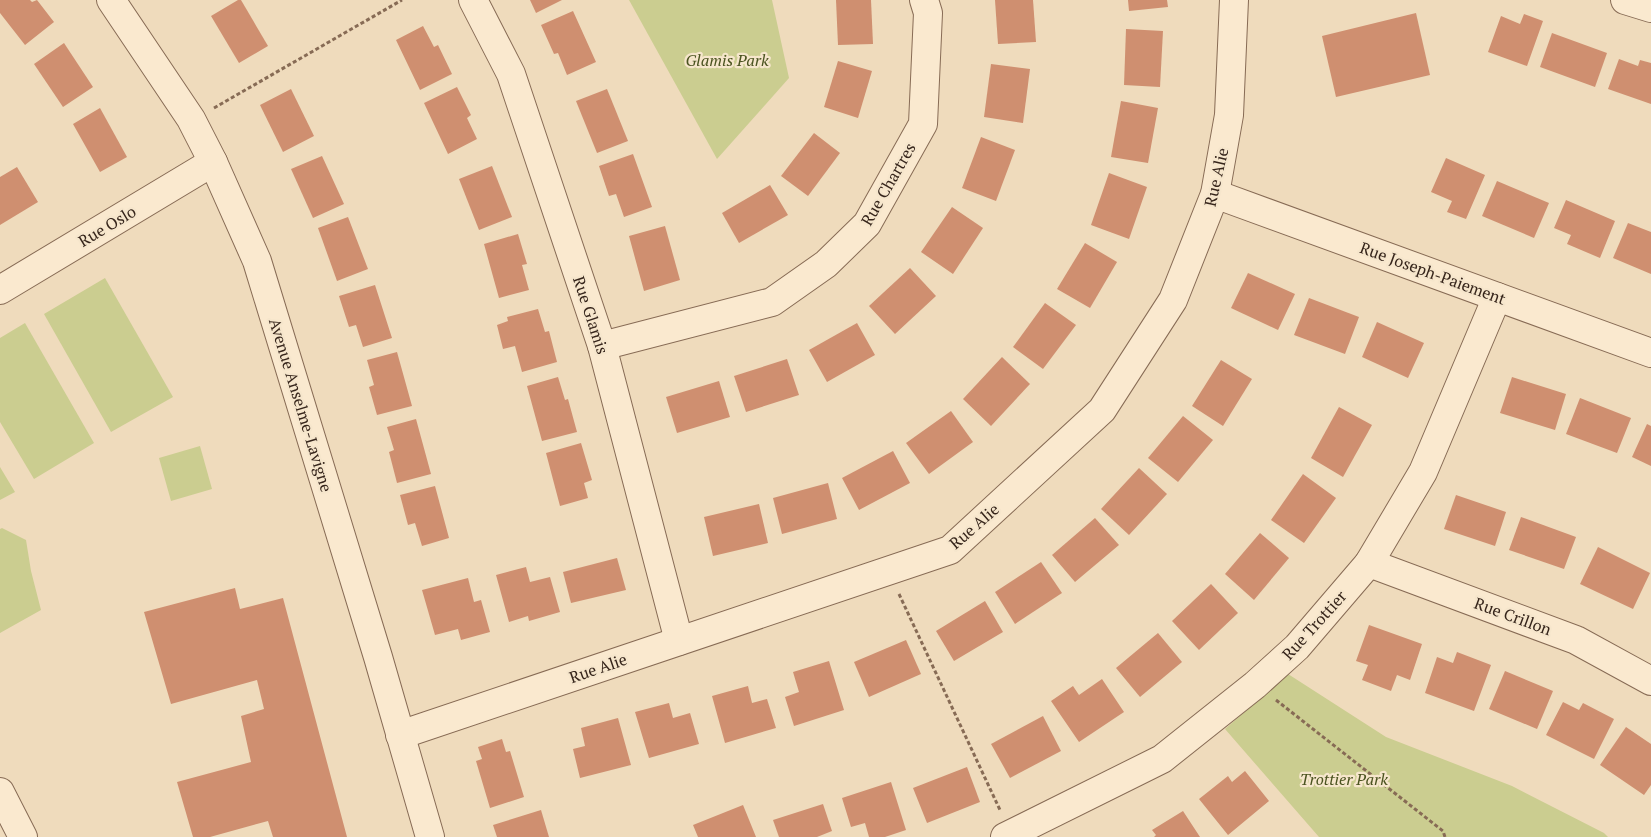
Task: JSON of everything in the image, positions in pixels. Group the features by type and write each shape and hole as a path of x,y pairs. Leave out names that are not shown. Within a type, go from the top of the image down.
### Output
{"street":[{"name":"Avenue Anselme-Lavigne","path":"111,0 191,119 213,162 257,261 430,837"},
{"name":"Rue Glamis","path":"473,0 511,74 602,346 679,641"},
{"name":"Rue Chartres","path":"602,346 772,302 826,264 868,224 922,124 928,14 924,0"},
{"name":"Rue Alie","path":"400,735 950,550 1102,410 1173,300 1215,194 1229,115 1234,0"},
{"path":"1625,0 1651,8"},
{"name":"Rue Oslo","path":"0,290 213,162"},
{"name":"Rue Joseph-Paiement","path":"1215,194 1651,353"},
{"name":"Rue Trottier","path":"1010,836 1162,759 1255,685 1297,647 1369,563 1423,472 1498,297"},
{"name":"Rue Crillon","path":"1369,563 1576,640 1651,681"},
{"path":"0,792 23,837"}],"path":[{"path":"212,108 402,0"},
{"path":"888,571 1010,836"},
{"path":"1255,685 1299,717 1443,831 1445,837"}],"green space":[{"name":"Glamis Park","path":"629,0 772,0 789,78 717,159"},
{"path":"105,278 173,397 111,432 44,314"},
{"path":"25,323 94,443 34,479 0,422 0,338"},
{"path":"200,446 212,489 171,501 159,458"},
{"path":"0,467 15,492 0,500"},
{"path":"2,528 26,540 31,571 41,610 0,633 0,529"},
{"name":"Trottier Park","path":"1288,674 1386,737 1512,786 1604,833 1608,837 1319,837 1225,729"}],"building":[{"path":"0,0 30,0 32,2 37,0 54,22 25,45 0,13"},
{"path":"241,0 268,46 239,63 211,16"},
{"path":"530,0 562,0 536,13"},
{"path":"836,0 871,0 873,44 838,45"},
{"path":"995,0 1033,0 1036,42 998,44"},
{"path":"1128,0 1167,0 1168,7 1129,11"},
{"path":"573,11 596,62 567,75 558,53 554,54 541,25"},
{"path":"1416,13 1430,75 1336,97 1322,36"},
{"path":"1524,14 1543,21 1527,66 1488,52 1501,16 1520,24"},
{"path":"423,26 434,47 438,45 452,74 420,90 396,40"},
{"path":"1126,29 1163,31 1160,87 1124,85"},
{"path":"1552,33 1607,53 1595,87 1540,67"},
{"path":"64,43 93,87 63,107 34,64"},
{"path":"1619,59 1638,66 1640,60 1651,63 1651,104 1608,89"},
{"path":"838,61 872,71 858,118 824,107"},
{"path":"991,64 1030,69 1023,123 984,117"},
{"path":"457,87 471,115 467,118 477,139 448,154 424,103"},
{"path":"291,89 314,136 283,152 260,105"},
{"path":"607,89 628,141 597,153 576,101"},
{"path":"1121,101 1158,108 1148,163 1111,157"},
{"path":"100,108 127,157 100,172 73,124"},
{"path":"814,133 840,153 808,196 781,176"},
{"path":"981,137 1015,150 996,201 962,188"},
{"path":"633,154 652,207 624,217 616,194 609,196 599,166"},
{"path":"322,156 344,204 313,218 291,169"},
{"path":"1446,158 1485,175 1466,219 1447,212 1452,201 1431,192"},
{"path":"492,166 512,217 479,230 459,179"},
{"path":"17,167 38,202 0,225 0,177"},
{"path":"1109,173 1147,187 1129,239 1091,225"},
{"path":"1497,181 1549,203 1534,238 1482,216"},
{"path":"770,185 788,215 739,243 722,213"},
{"path":"1566,200 1615,221 1600,258 1567,244 1571,235 1554,228"},
{"path":"952,207 983,228 953,274 921,252"},
{"path":"348,217 368,269 337,281 318,228"},
{"path":"1628,223 1651,232 1651,274 1613,258"},
{"path":"665,226 680,280 644,291 629,236"},
{"path":"518,234 527,264 522,265 529,290 499,298 484,244"},
{"path":"1085,243 1117,262 1090,308 1057,289"},
{"path":"910,268 936,296 895,334 869,306"},
{"path":"1248,273 1295,294 1278,330 1231,308"},
{"path":"375,285 392,338 363,347 356,325 349,327 339,296"},
{"path":"1309,298 1359,317 1345,354 1294,335"},
{"path":"1045,303 1076,325 1043,369 1013,347"},
{"path":"538,309 545,332 549,331 557,362 522,372 515,346 503,349 497,325 508,321 507,317"},
{"path":"1377,322 1424,343 1408,378 1362,357"},
{"path":"857,323 875,355 827,382 809,350"},
{"path":"397,352 412,406 377,415 369,387 374,385 367,360"},
{"path":"1002,357 1030,384 991,426 963,399"},
{"path":"787,359 799,395 746,412 734,376"},
{"path":"1221,360 1252,379 1223,426 1192,406"},
{"path":"558,377 565,400 568,399 577,432 542,441 527,386"},
{"path":"1512,377 1566,394 1555,430 1500,413"},
{"path":"719,381 730,417 677,433 666,397"},
{"path":"1580,398 1631,418 1617,453 1566,434"},
{"path":"1339,407 1372,425 1343,477 1311,458"},
{"path":"951,411 973,442 929,474 906,443"},
{"path":"1183,416 1213,440 1178,482 1148,458"},
{"path":"416,419 431,474 397,483 389,452 394,450 387,427"},
{"path":"1647,424 1651,426 1651,466 1632,457"},
{"path":"581,443 592,480 584,483 588,498 560,506 546,453"},
{"path":"893,451 910,483 859,510 842,478"},
{"path":"1139,468 1167,494 1129,535 1101,509"},
{"path":"1303,474 1336,498 1304,543 1271,520"},
{"path":"828,483 837,519 782,534 773,498"},
{"path":"435,486 449,538 422,546 415,523 408,525 400,495"},
{"path":"1456,495 1506,512 1495,546 1444,529"},
{"path":"759,504 768,543 713,556 704,517"},
{"path":"1521,517 1576,537 1564,569 1509,550"},
{"path":"1095,518 1119,545 1075,582 1052,555"},
{"path":"1260,533 1289,558 1254,600 1225,574"},
{"path":"1598,547 1650,573 1633,609 1580,584"},
{"path":"617,558 626,590 571,603 563,572"},
{"path":"1041,562 1062,593 1015,624 995,592"},
{"path":"526,567 530,582 550,577 560,612 529,621 528,616 509,622 496,575"},
{"path":"468,578 474,602 481,600 490,632 461,640 458,629 435,635 422,590"},
{"path":"1211,584 1238,613 1199,650 1172,621"},
{"path":"235,588 240,609 283,598 347,837 273,837 268,821 210,837 193,837 177,782 251,762 241,716 264,709 257,680 171,704 144,612"},
{"path":"985,601 1003,632 954,661 936,631"},
{"path":"1369,625 1422,644 1410,680 1397,675 1391,691 1362,680 1368,665 1356,661"},
{"path":"1158,633 1182,662 1140,697 1116,668"},
{"path":"906,640 921,674 869,697 854,662"},
{"path":"1457,652 1491,665 1474,711 1425,693 1437,657 1453,663"},
{"path":"829,661 844,710 794,726 785,697 799,692 793,672"},
{"path":"1505,671 1553,691 1537,729 1489,709"},
{"path":"1102,679 1124,712 1079,742 1051,701 1073,686 1079,695"},
{"path":"748,686 752,703 767,699 776,728 725,743 712,696"},
{"path":"1563,702 1579,710 1583,703 1614,719 1594,759 1546,735"},
{"path":"669,703 673,718 690,713 699,744 649,758 635,712"},
{"path":"1043,716 1061,751 1010,778 991,744"},
{"path":"618,718 631,765 580,778 573,749 585,746 581,728"},
{"path":"1626,727 1651,744 1651,785 1644,795 1600,765"},
{"path":"502,739 506,752 510,751 524,797 490,808 476,761 482,759 478,747"},
{"path":"967,767 980,802 927,823 913,788"},
{"path":"1245,771 1269,801 1228,835 1199,799 1228,776 1232,782"},
{"path":"891,782 906,830 885,837 869,837 865,823 851,827 842,798"},
{"path":"823,804 832,831 817,837 779,837 773,820"},
{"path":"743,805 756,837 698,837 693,825"},
{"path":"541,810 549,837 497,837 493,825"},
{"path":"1183,811 1200,837 1154,837 1156,835 1152,830"}]}
